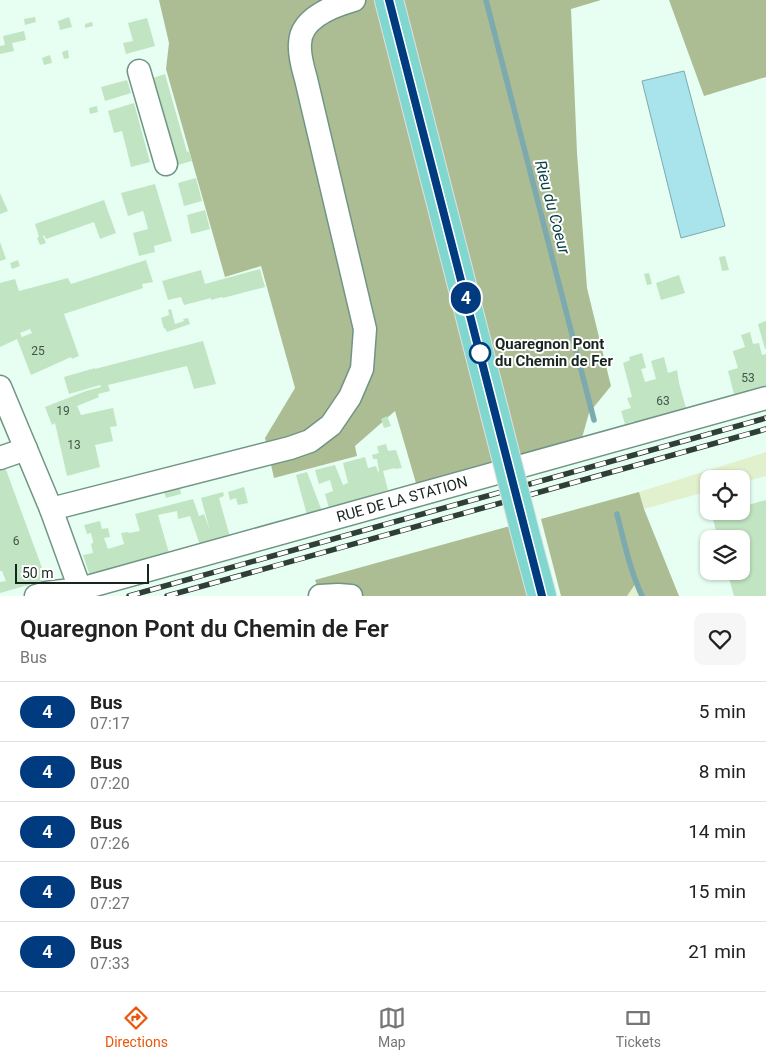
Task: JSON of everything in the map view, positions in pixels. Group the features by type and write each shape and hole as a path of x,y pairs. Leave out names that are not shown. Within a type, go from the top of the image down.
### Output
{"main road":[{"path":"389,0 542,596"}],"street":[{"path":"51,509 290,448 310,440 331,424 350,397 362,369 365,329 306,79 300,42 303,30 312,20 340,4 354,0"},
{"path":"139,71 166,164"},
{"path":"0,388 51,509 80,589"},
{"name":"RUE DE LA STATION","path":"36,596 80,589 766,398"},
{"path":"0,458 26,449"},
{"path":"320,596 351,596"}],"green space":[{"path":"159,0 601,0 571,9 577,153 587,288 611,386 589,413 580,445 418,490 395,411 355,446 357,456 274,478 265,438 295,388 261,266 225,277 166,69 169,43"},
{"path":"669,0 766,0 766,77 704,96"},
{"path":"766,452 766,476 750,480 750,470 709,470"},
{"path":"700,473 700,493 644,509 639,492"},
{"path":"639,492 679,596 642,596 636,583 627,596 561,596 541,519"},
{"path":"514,525 533,596 321,596 315,580"},
{"path":"636,582 642,596 627,596"}],"water":[{"path":"684,71 725,226 681,238 642,81"}],"building":[{"path":"35,17 36,22 25,25 24,19"},
{"path":"69,17 72,27 60,30 58,21"},
{"path":"147,18 155,46 126,54 123,43 133,41 128,23"},
{"path":"92,22 93,26 85,28 85,24"},
{"path":"24,31 26,40 12,43 14,51 0,54 0,46 5,45 3,36"},
{"path":"68,50 69,58 64,59 62,52"},
{"path":"50,55 52,63 44,65 42,58"},
{"path":"165,74 187,152 189,151 192,161 174,166 150,79"},
{"path":"127,80 131,93 105,101 101,87"},
{"path":"134,103 150,162 131,167 122,131 114,133 108,111"},
{"path":"97,106 98,112 90,114 89,108"},
{"path":"196,178 202,201 184,206 178,183"},
{"path":"155,184 172,241 154,246 155,252 139,256 133,233 148,229 145,217 143,211 128,216 121,193"},
{"path":"0,193 8,211 0,214"},
{"path":"104,200 116,233 100,239 94,222 46,239 44,235 46,243 40,245 35,224"},
{"path":"205,210 210,229 191,234 187,215"},
{"path":"0,242 6,259 0,261"},
{"path":"725,256 729,270 722,271 719,257"},
{"path":"18,260 20,266 12,269 10,263"},
{"path":"146,260 153,282 142,284 143,288 64,314 79,356 72,359 71,357 31,375 17,339 0,347 0,283 15,279 19,291 68,278 71,284","holes":["30,329 32,333 22,337 20,333"]},
{"path":"260,269 265,287 223,298 211,300 211,298 184,305 181,297 168,300 162,281 201,270 205,284"},
{"path":"649,273 652,284 647,285 644,274"},
{"path":"679,275 685,293 661,300 656,283"},
{"path":"171,309 175,324 188,318 190,324 167,332 164,329 161,318 169,315 168,310"},
{"path":"766,321 766,349 765,349 758,324"},
{"path":"750,332 753,344 759,343 762,355 766,354 766,385 734,394 728,371 738,368 733,351 745,347 741,335"},
{"path":"203,341 216,384 194,389 187,366 108,385 110,391 98,394 99,397 77,406 81,415 113,408 117,426 110,427 113,441 95,445 100,467 67,476 55,423 52,425 45,407 101,387 100,385 69,394 64,377"},
{"path":"642,353 646,368 641,369 645,382 656,379 651,361 664,357 668,373 677,370 686,408 635,423 634,421 625,424 621,411 631,408 627,398 632,397 623,363 630,360 629,357"},
{"path":"387,416 391,426 384,428 381,419"},
{"path":"386,444 388,451 396,450 402,468 383,471 388,490 329,508 325,494 333,491 330,480 319,484 315,470 335,465 343,485 348,483 343,463 365,457 368,468 376,466 378,472 377,459 373,459 372,455 379,453 378,446"},
{"path":"5,467 45,576 42,581 0,593 0,582 6,581 2,571 0,571 0,468"},
{"path":"307,472 322,511 307,515 296,475"},
{"path":"244,487 248,503 238,505 236,498 230,500 228,492"},
{"path":"180,488 181,494 166,498 164,492"},
{"path":"223,492 224,496 219,498 230,537 200,545 190,516 178,519 177,511 158,515 169,553 95,576 89,573 83,555 93,553 91,544 93,541 91,533 87,534 84,525 100,521 102,529 108,528 110,537 104,538 108,549 124,544 121,533 140,531 135,514 193,499 199,516 204,514 210,531 201,498"},
{"path":"766,500 766,596 734,596 730,580 750,580 750,530 716,530 713,520 750,520 750,504"}],"waterway":[{"name":"Rieu du Coeur","path":"486,0 594,420"},
{"name":"Rieu du Coeur","path":"617,514 631,566 642,596"}],"railway":[{"path":"129,596 766,418"},
{"path":"167,596 766,429"}],"bus line":[{"name":"4","path":"389,0 542,596"}],"place":[{"name":"Quaregnon Pont du Chemin de Fer","path":"480,353"}]}
